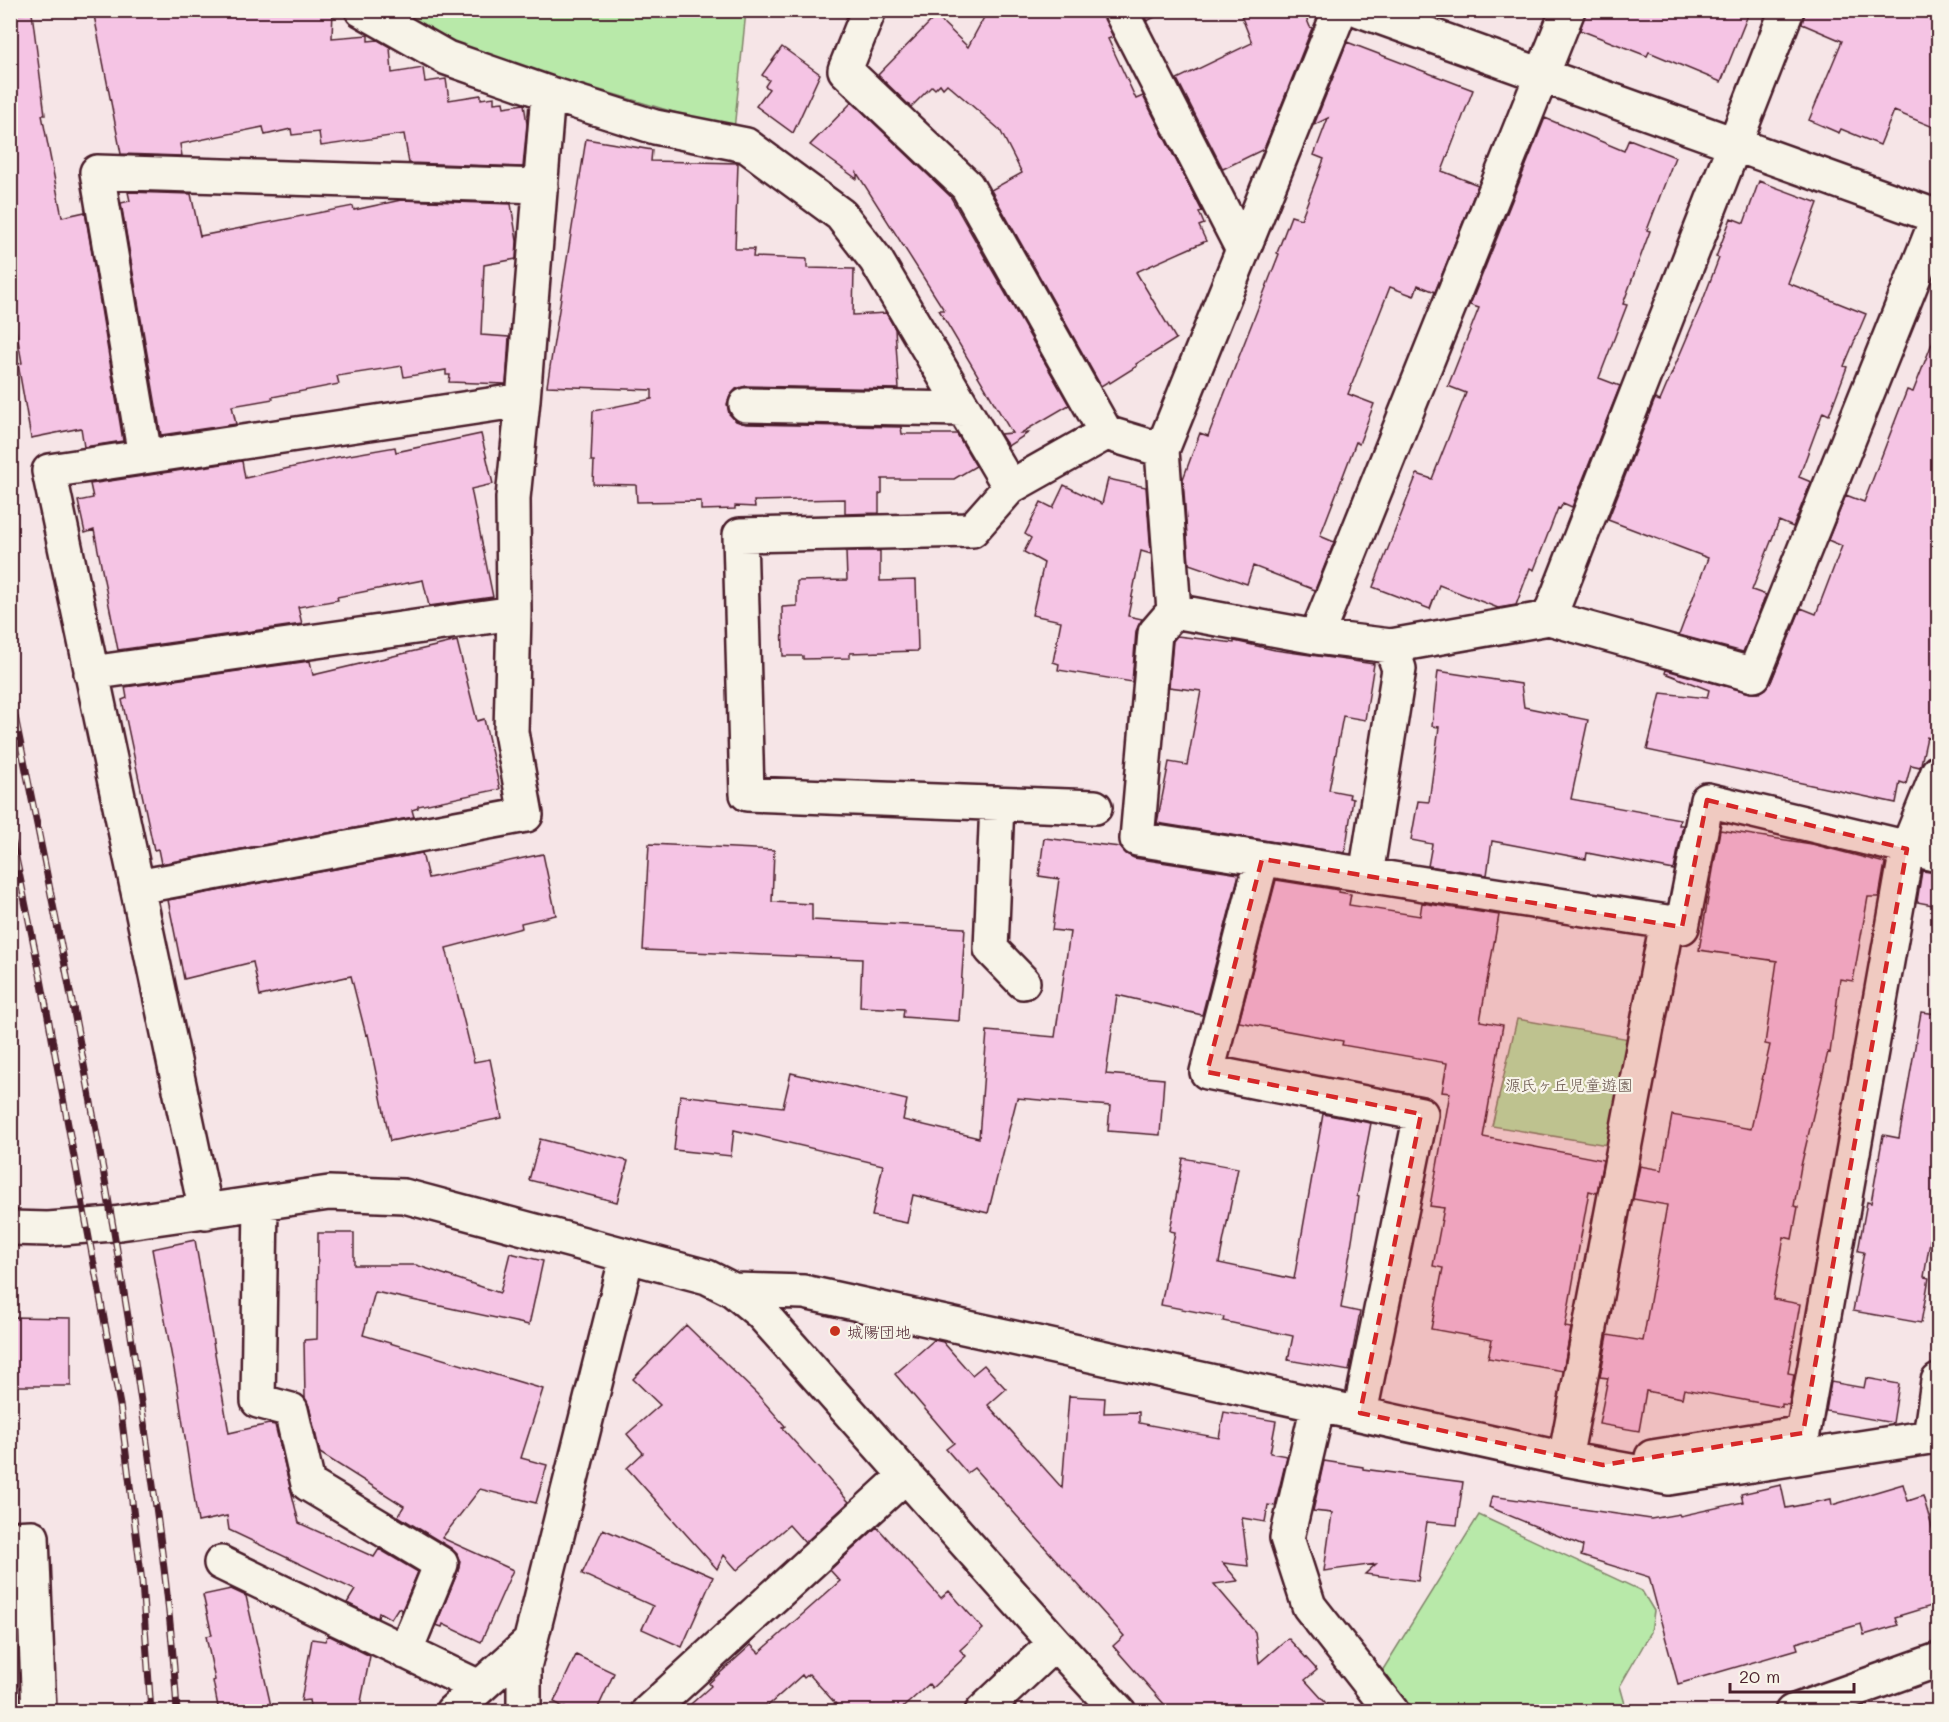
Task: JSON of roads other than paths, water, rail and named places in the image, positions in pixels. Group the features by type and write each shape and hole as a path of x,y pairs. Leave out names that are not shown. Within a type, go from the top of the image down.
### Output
{"street":[{"path":"362,10 447,58 655,127 746,145 841,215 876,260 1011,487"},
{"path":"869,10 845,70 967,186 1106,433 1162,450"},
{"path":"1120,10 1243,250"},
{"path":"1340,10 1162,450 1174,611 1155,633 1137,839 1666,922 1682,927 1707,800 1923,852"},
{"path":"1174,611 1316,637 1391,646 1549,618 1754,675 1938,217 1359,10"},
{"path":"1316,637 1568,10"},
{"path":"1549,618 1787,10"},
{"path":"137,887 526,814 511,732 514,613 513,498 548,93"},
{"path":"145,456 97,172 541,186"},
{"path":"206,1212 49,471 523,400"},
{"path":"746,405 964,409"},
{"path":"1095,807 747,794 740,535 972,530 1011,487 1106,433"},
{"path":"91,673 514,613"},
{"path":"1366,875 1399,669 1391,646"},
{"path":"1604,1465 1803,1433 1938,772"},
{"path":"997,803 991,949 1023,982"},
{"path":"1262,859 1208,1072 1421,1114 1360,1413"},
{"path":"1565,1459 1666,922"},
{"path":"10,1228 58,1229 206,1212 329,1193 404,1196 707,1277 733,1290 761,1313 793,1346 1055,1643 1119,1712"},
{"path":"261,1203 258,1401 291,1410 308,1484 441,1564 405,1652"},
{"path":"524,1712 524,1667 627,1256"},
{"path":"733,1290 804,1292 1565,1459 1669,1478 1934,1437 1938,1381"},
{"path":"1318,1404 1287,1538 1309,1606 1392,1712"},
{"path":"648,1712 906,1475"},
{"path":"10,1538 32,1537 39,1712"},
{"path":"221,1563 479,1688"},
{"path":"452,1712 530,1642"},
{"path":"982,1712 1055,1643"},
{"path":"1792,1712 1938,1660"}],"railway":[{"path":"10,692 110,1208 138,1381 161,1546 171,1629 177,1712"},
{"path":"10,829 41,979 120,1405 142,1582 151,1712"}],"place":[{"name":"城陽団地","path":"835,1331"}],"park label":[{"name":"源氏ヶ丘児童遊園","path":"1569,1084"}]}
